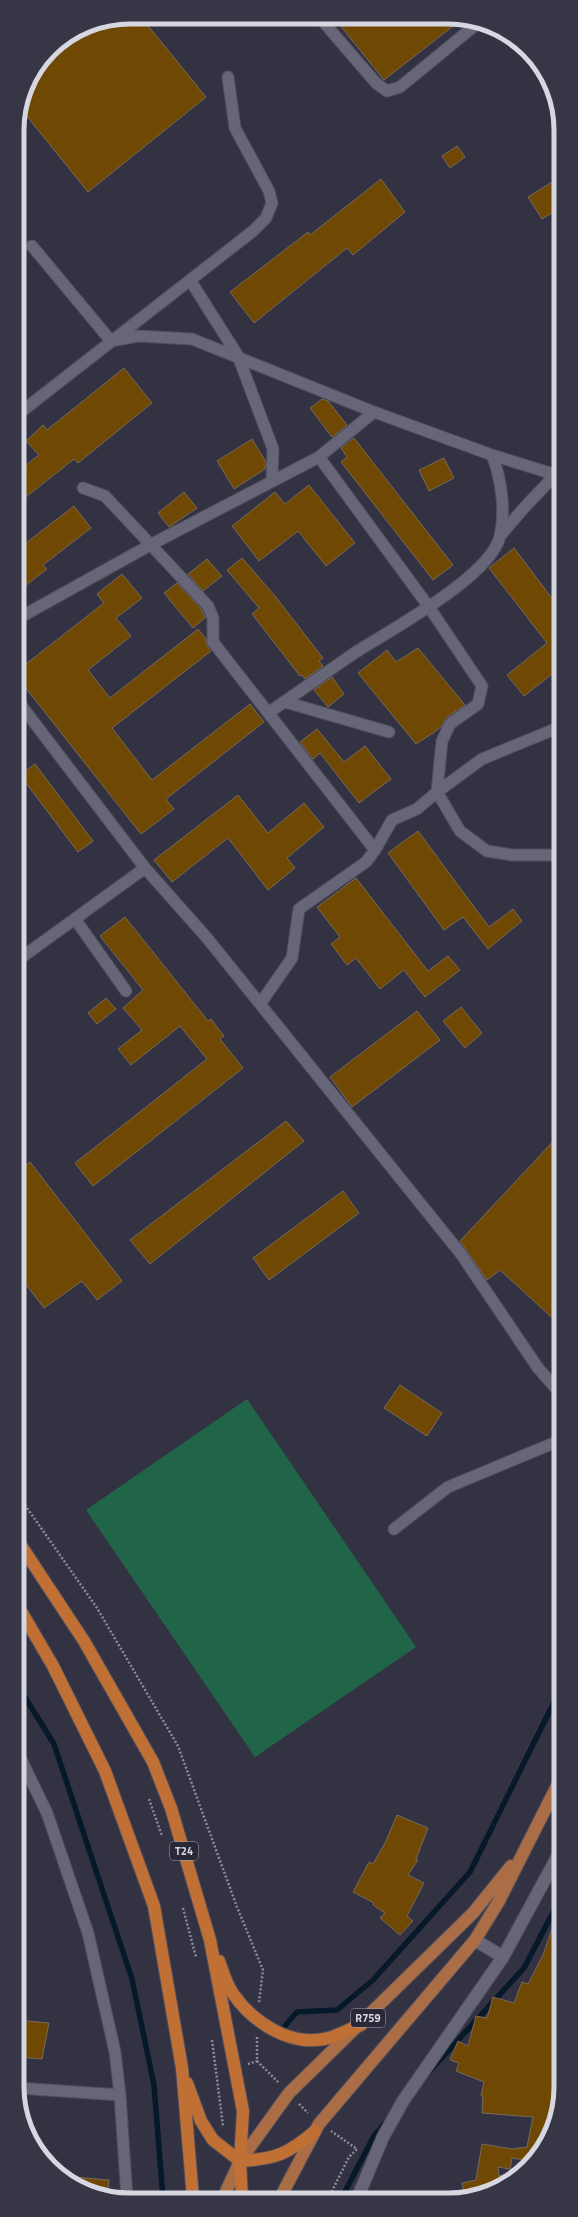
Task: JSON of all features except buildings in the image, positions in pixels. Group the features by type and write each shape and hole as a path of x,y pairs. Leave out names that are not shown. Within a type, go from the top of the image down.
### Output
{"highway":[{"name":"T24","path":"24,1550 84,1641 153,1762 171,1808 210,1940 243,2111 240,2161 242,2193"},
{"path":"24,1616 54,1666 105,1771 154,1906 182,2068 193,2193"},
{"path":"210,1940 233,1995 258,2020 279,2033 303,2040 324,2040 361,2025"},
{"path":"182,2068 201,2121 213,2140 240,2161 267,2159 293,2149 317,2127"}],"main road":[{"name":"R759","path":"283,2193 317,2127 475,1940 499,1900 554,1792"},
{"name":"R759","path":"225,2193 240,2161 289,2093 361,2025 473,1914 526,1846"}],"street":[{"path":"360,2193 383,2137 404,2101 503,1957 554,1863"},
{"path":"475,1940 503,1957"}],"lane":[{"path":"325,24 376,82 387,91 400,87 473,27"},
{"path":"24,410 253,231 266,218 272,203 269,191 235,128 228,77"},
{"path":"32,246 112,341"},
{"path":"190,280 238,356 273,449 272,480"},
{"path":"112,341 138,336 192,339 238,356 374,412 492,455 554,474"},
{"path":"24,615 152,544 272,480 319,457 374,412"},
{"path":"492,455 497,466 502,499 500,536"},
{"path":"319,457 429,607 482,686 478,704 450,724 442,741 437,792 460,831 487,851 512,855 554,855"},
{"path":"268,713 354,654 429,607 466,579 489,555 500,536 523,509 554,479"},
{"path":"84,488 105,496 152,544 208,606 213,618 213,642 376,850"},
{"path":"285,702 389,732"},
{"path":"24,708 145,868 207,938 461,1254 538,1368 554,1386"},
{"path":"260,1004 292,958 299,909 366,862 376,850 392,820 417,809 437,792 482,759 554,731"},
{"path":"24,956 145,868"},
{"path":"75,919 126,991"},
{"path":"394,1529 448,1487 554,1443"},
{"path":"24,1765 47,1813 88,1933 115,2052 120,2095 127,2193"},
{"path":"24,2088 120,2095"}],"path":[{"path":"24,1504 97,1608 178,1746 237,1907 263,1970 258,2020 257,2061 289,2093 317,2127 357,2149 349,2157 331,2193"}],"green space":[{"path":"247,1399 416,1647 255,1757 86,1510"}],"waterway":[{"path":"24,1696 54,1744 132,1979 154,2085 163,2193"},
{"path":"284,2027 297,2012 337,2010 373,1980 470,1872 554,1702"},
{"path":"428,2073 524,1968 554,1910"},
{"path":"344,2193 374,2136 386,2122"}]}
